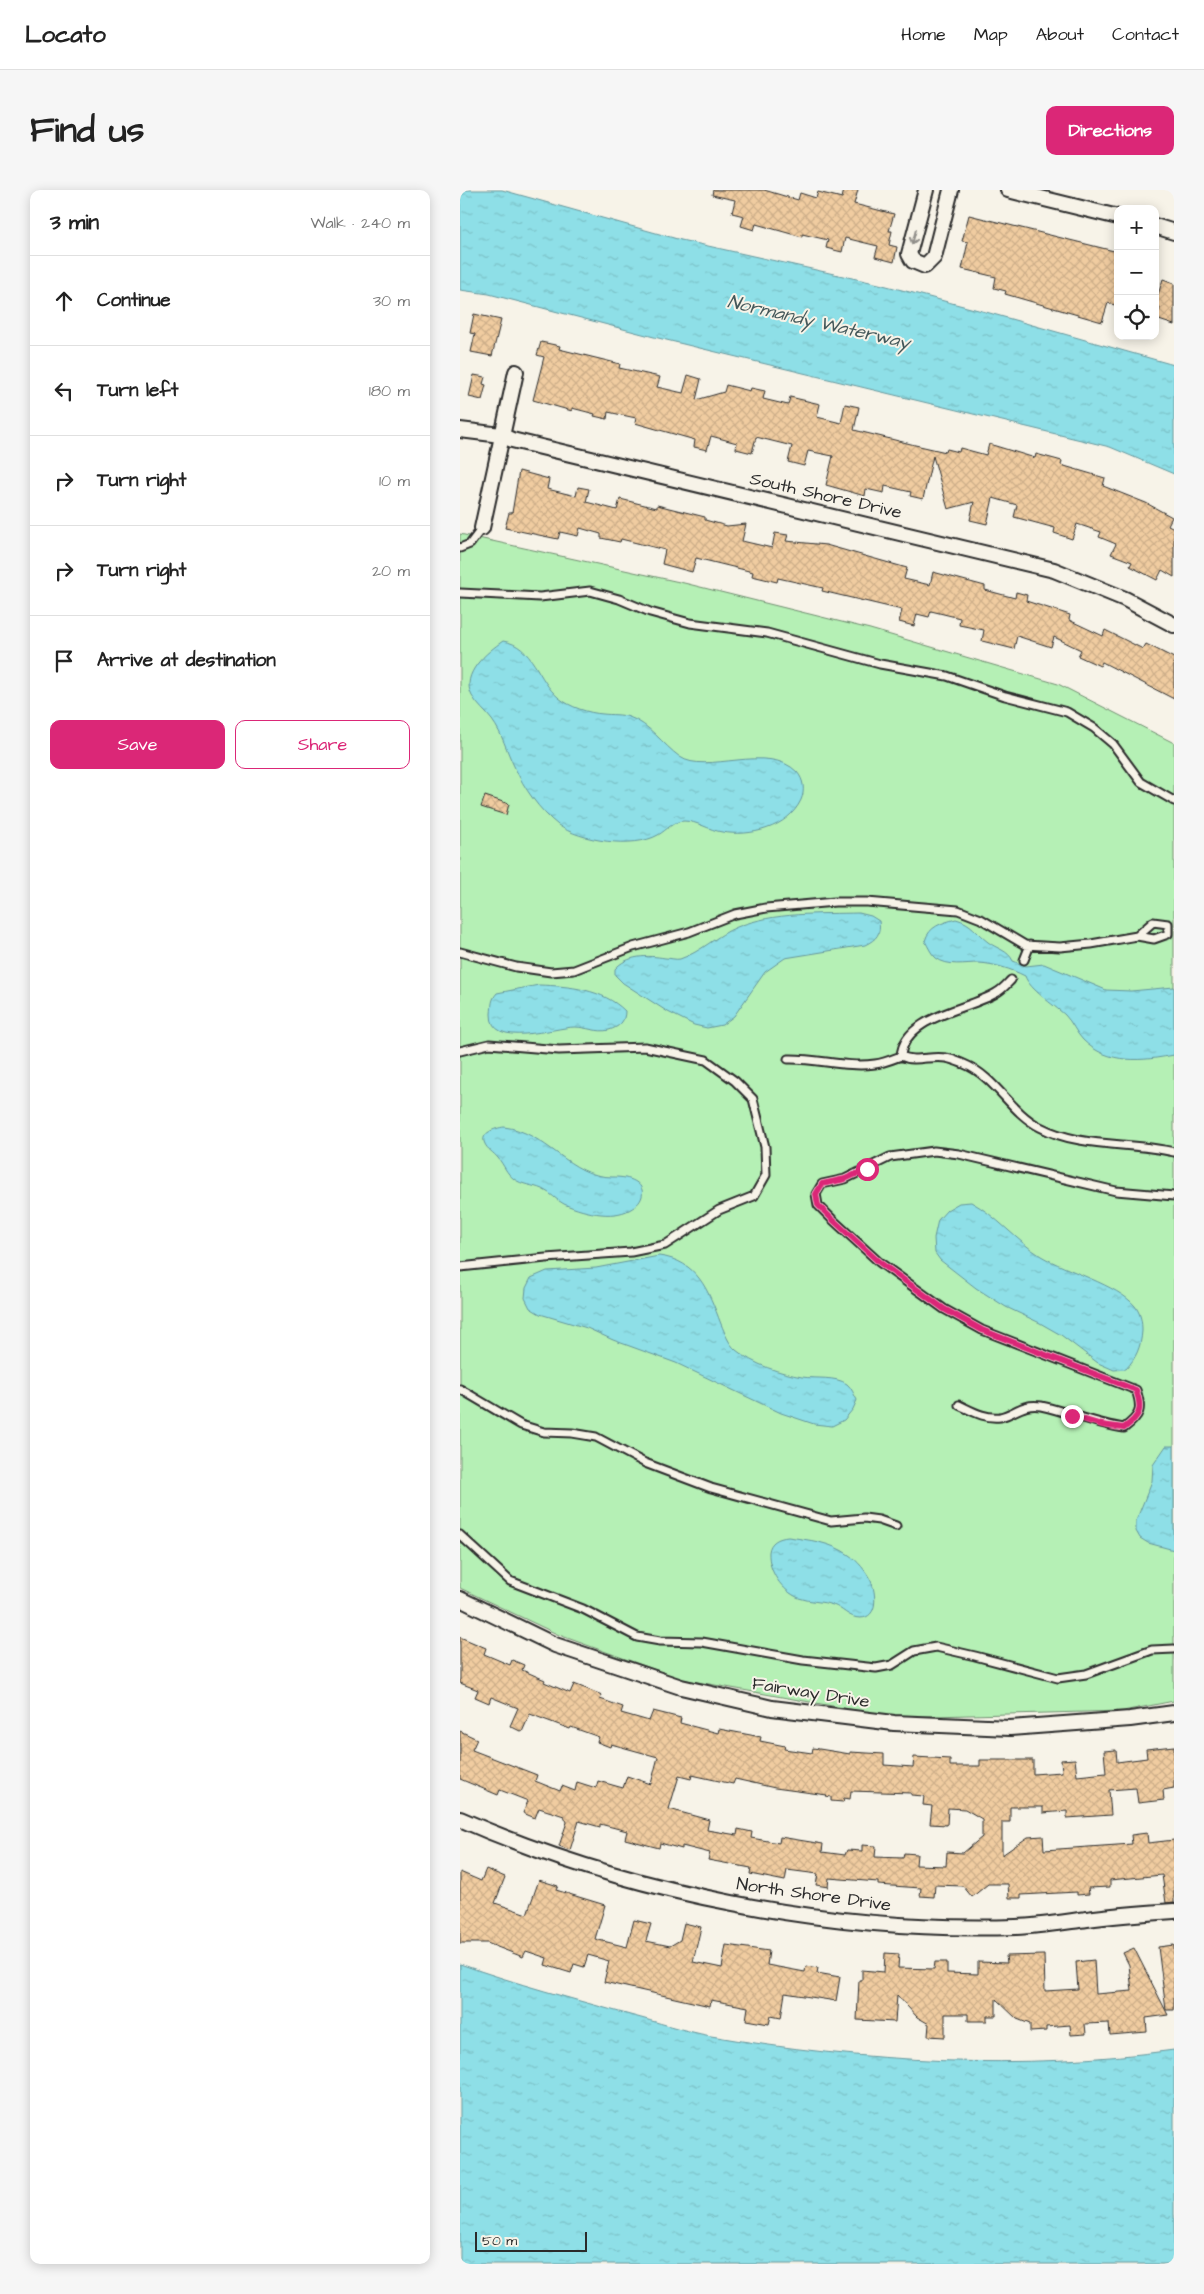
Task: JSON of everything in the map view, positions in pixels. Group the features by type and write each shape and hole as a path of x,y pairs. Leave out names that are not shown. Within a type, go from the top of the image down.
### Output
{"street":[{"path":"926,190 909,254 919,265 925,266 934,257 951,190"},
{"path":"1008,190 1114,216"},
{"path":"1159,227 1174,232"},
{"path":"482,528 516,372"},
{"name":"South Shore Drive","path":"460,430 501,435 512,440 1054,570 1125,599 1174,624"},
{"name":"Fairway Drive","path":"460,1599 555,1645 681,1687 772,1708 894,1723 1010,1728 1130,1719 1174,1713"},
{"name":"North Shore Drive","path":"460,1819 504,1838 601,1872 736,1904 882,1925 1017,1927 1174,1911"}],"lane":[{"path":"460,548 470,544 482,528"},
{"path":"460,593 540,597 590,591 619,599 650,612 690,623 767,633 880,664 947,676 1005,696 1067,712 1094,728 1113,744 1141,782 1174,801"},
{"path":"460,952 516,966 551,972 574,970 633,947 689,932 735,914 766,908 835,902 868,902 958,910 981,919 1025,945 1060,947 1137,936"},
{"path":"1024,960 1030,945"},
{"path":"902,1056 902,1048 913,1032 932,1019 998,992 1011,980"},
{"path":"460,1051 489,1044 559,1050 645,1047 706,1060 735,1081 753,1099 765,1147 766,1176 754,1196 719,1210 665,1245 631,1252 460,1267"},
{"path":"788,1059 804,1058 840,1064 876,1064 902,1056 909,1060 946,1058 966,1064 983,1074 1018,1112 1039,1127 1057,1134 1096,1144 1134,1146 1174,1152"},
{"path":"959,1405 984,1416 1001,1417 1020,1407 1039,1406 1102,1425 1124,1428 1137,1418 1141,1403 1136,1390 982,1330 944,1309 879,1262 818,1205 816,1194 822,1184 845,1179 890,1156 934,1151 959,1154 1116,1191 1174,1196"},
{"path":"460,1389 521,1424 544,1432 572,1433 596,1437 646,1463 711,1488 831,1521 864,1518 879,1520 896,1526"},
{"path":"460,1535 510,1581 583,1609 638,1637 660,1641 702,1642 803,1660 876,1668 892,1665 914,1651 936,1647 1058,1678 1086,1674 1152,1650 1174,1649"}],"green space":[{"path":"460,534 684,583 870,629 1058,684 1174,743 1174,1701 1123,1711 894,1717 681,1679 559,1635 460,1588"}],"water":[{"name":"Normandy Waterway","path":"460,190 502,190 681,240 879,284 1174,365 1174,474 1110,447 654,337 489,294 460,290"},
{"path":"503,641 522,649 529,656 552,691 568,704 591,712 623,715 636,720 650,729 680,757 691,762 705,763 754,759 785,763 797,772 801,778 803,789 801,800 795,810 778,824 744,833 722,832 694,822 684,821 673,824 658,835 635,842 593,839 568,831 545,813 527,790 496,726 476,702 469,688 472,672 477,664"},
{"path":"859,913 871,916 879,921 879,933 873,941 865,945 785,958 765,972 734,1016 722,1025 707,1028 694,1025 668,1012 623,983 615,975 615,969 625,961 645,956 680,959 730,930 751,922 782,916"},
{"path":"956,919 970,926 988,942 1008,954 1013,961 1026,966 1044,964 1106,990 1131,991 1174,987 1174,1055 1150,1059 1126,1059 1103,1054 1083,1040 1065,1015 1037,992 1025,976 991,964 951,964 936,958 925,941 927,936 937,926"},
{"path":"539,985 562,986 596,993 625,1011 623,1021 613,1029 605,1031 575,1027 525,1034 512,1034 501,1031 494,1025 491,1014 494,998 497,993"},
{"path":"504,1127 533,1137 583,1170 597,1175 627,1179 637,1183 642,1190 642,1197 629,1210 616,1214 601,1214 568,1206 542,1189 517,1181 486,1146 484,1140 484,1137 489,1132"},
{"path":"971,1202 1041,1256 1117,1291 1135,1306 1141,1318 1141,1337 1133,1361 1126,1369 1114,1370 1098,1363 1061,1335 1006,1307 976,1288 940,1260 935,1253 934,1238 938,1220 947,1210 959,1203"},
{"path":"659,1256 683,1264 700,1279 729,1341 743,1355 768,1368 785,1373 802,1377 837,1380 847,1384 857,1400 853,1409 844,1420 832,1426 814,1424 781,1413 676,1363 613,1340 587,1328 540,1314 530,1308 525,1298 526,1288 531,1278 547,1271 596,1268"},
{"path":"1166,1446 1174,1446 1174,1550 1148,1543 1140,1538 1136,1531 1136,1521 1152,1481 1153,1465"},
{"path":"788,1537 827,1544 856,1560 862,1566 873,1586 875,1598 870,1614 866,1617 856,1618 833,1605 799,1598 787,1591 777,1580 769,1559 769,1552 775,1541"},
{"path":"460,1964 545,1991 691,2032 768,2045 826,2052 942,2061 1001,2062 1117,2056 1174,2050 1174,2264 460,2264"}],"building":[{"path":"713,190 764,190 798,200 800,193 816,198 818,192 842,198 844,190 858,190 854,204 894,214 889,231 892,231 889,245 897,247 894,262 875,257 878,246 845,238 842,252 826,248 828,240 802,234 802,237 756,224 754,230 741,226 744,216 732,213 735,200 712,195"},
{"path":"969,215 1114,251 1114,305 1108,303 1102,322 1005,294 1006,291 994,288 996,277 962,269 968,242 962,241"},
{"path":"1163,279 1174,283 1174,325 1159,320 1159,292"},
{"path":"474,314 501,320 492,356 471,352 475,334 470,333"},
{"path":"541,342 560,346 559,349 620,364 619,368 660,377 657,387 683,393 688,375 701,379 696,400 724,392 726,385 750,391 751,388 765,391 763,399 788,405 790,397 820,404 817,417 841,423 845,404 859,407 854,430 915,445 946,452 947,449 959,452 960,448 986,455 989,444 1035,458 1036,454 1062,461 1061,465 1105,478 1103,486 1146,503 1172,517 1168,525 1174,528 1174,577 1162,570 1157,580 1130,566 1132,562 1111,554 1116,544 1099,537 1101,532 1077,524 1072,539 1054,533 1055,528 1014,517 1017,505 993,498 987,524 970,520 974,502 948,509 933,456 923,499 910,496 911,492 885,486 884,493 866,489 865,496 826,485 833,456 808,451 804,466 788,462 792,446 756,437 752,453 736,449 737,443 711,436 707,450 694,447 695,440 635,423 636,418 608,412 607,419 572,408 572,411 533,400 544,357 537,355"},
{"path":"474,375 485,377 483,384 486,385 482,400 469,397"},
{"path":"519,471 549,479 547,489 576,496 578,487 589,489 586,502 617,510 620,499 657,508 657,505 705,517 705,520 727,526 746,524 742,541 772,548 775,533 788,535 786,541 826,545 907,568 904,579 930,585 933,572 985,586 985,590 1015,598 1016,592 1027,595 1026,601 1070,615 1069,620 1103,636 1105,630 1143,649 1146,644 1174,658 1174,699 1102,662 1100,666 1078,656 1081,650 1054,637 1051,647 1017,636 1014,649 982,641 984,630 959,625 960,618 931,611 929,617 917,614 914,626 899,622 902,610 822,591 823,588 778,578 777,582 752,576 753,572 696,558 692,572 662,564 665,550 621,539 620,542 601,538 601,534 580,528 578,536 560,532 558,539 505,528 509,513 512,513"},
{"path":"485,796 509,804 506,815 481,807"},
{"path":"460,1637 486,1648 484,1654 510,1665 512,1660 524,1665 522,1670 570,1693 574,1684 602,1695 600,1699 623,1707 621,1713 649,1721 653,1711 681,1718 680,1723 718,1733 719,1729 761,1737 760,1741 785,1746 784,1749 812,1753 813,1748 850,1754 850,1752 884,1754 884,1765 913,1767 914,1757 950,1759 950,1766 980,1766 980,1760 1033,1760 1033,1774 1062,1772 1061,1760 1075,1759 1077,1776 1106,1773 1104,1751 1116,1750 1117,1762 1147,1758 1146,1749 1174,1746 1174,1788 1163,1790 1164,1800 1138,1803 1136,1788 1109,1790 1111,1815 1067,1818 1067,1811 1043,1813 1043,1807 1010,1807 1010,1822 1002,1822 1002,1855 1028,1837 1043,1836 1044,1850 1132,1844 1131,1835 1147,1833 1148,1843 1174,1840 1174,1902 1166,1903 1162,1875 1110,1880 1110,1887 1088,1888 1089,1894 1077,1895 1077,1892 1021,1895 1021,1898 1009,1898 1008,1884 988,1884 972,1897 963,1886 935,1885 934,1897 920,1896 921,1888 878,1885 878,1882 829,1878 828,1887 816,1885 818,1874 787,1870 785,1881 750,1874 751,1868 708,1860 710,1853 682,1846 682,1849 660,1843 659,1848 625,1839 627,1831 600,1824 600,1827 579,1821 570,1850 559,1846 567,1822 564,1816 539,1808 535,1818 523,1813 528,1801 500,1790 498,1795 460,1779 460,1731 477,1739 472,1750 537,1775 535,1781 560,1791 562,1786 575,1791 577,1782 596,1788 598,1781 623,1788 627,1776 651,1784 658,1757 611,1744 610,1747 597,1742 599,1737 571,1727 570,1729 530,1714 522,1732 510,1726 518,1708 491,1697 489,1703 475,1697 478,1690 460,1683","holes":["692,1775 733,1784 735,1779 775,1788 827,1795 831,1797 831,1801 843,1802 844,1798 850,1799 851,1791 911,1793 911,1795 924,1796 923,1805 932,1806 930,1824 947,1825 948,1808 965,1809 982,1819 982,1837 963,1853 947,1852 946,1866 916,1865 917,1854 904,1853 903,1858 875,1857 876,1846 862,1845 862,1851 847,1850 845,1855 822,1852 823,1844 780,1837 779,1843 751,1838 752,1832 738,1829 737,1835 707,1830 709,1820 669,1809 679,1776 691,1779"]},
{"path":"486,1869 505,1877 495,1903 527,1914 539,1880 558,1886 556,1890 605,1905 595,1939 627,1947 634,1920 651,1924 646,1941 670,1946 680,1940 684,1923 701,1927 693,1962 722,1968 726,1945 769,1951 767,1965 805,1972 806,1966 818,1968 817,1973 840,1977 836,2001 785,1993 781,2018 771,2016 769,2024 746,2020 748,2007 711,2000 710,2006 604,1982 609,1961 588,1955 584,1967 574,1964 571,1973 545,1965 547,1958 526,1951 523,1957 487,1943 460,1943 460,1872 481,1881"},
{"path":"1174,1945 1174,2010 1166,2010 1158,1947"},
{"path":"1134,1948 1168,2015 1146,2018 1147,2032 1110,2035 1109,2023 1085,2024 1086,2034 1071,2035 1070,2025 1046,2027 1046,2031 1030,2032 1030,2024 1017,2019 996,1999 996,2016 987,2016 987,2021 968,2021 968,2014 945,2014 945,2037 928,2036 929,2024 917,2017 897,1995 895,2022 857,2020 859,1980 862,1980 862,1970 884,1972 885,1953 899,1954 898,1968 934,1969 935,1962 947,1962 947,1973 978,1974 978,1962 1007,1963 1006,1956 1044,1955 1045,1991 1078,1989 1076,1962 1094,1960 1096,1994 1132,1991 1129,1965 1123,1953"}],"route":[{"path":"867,1169 845,1179 822,1184 816,1194 818,1205 852,1239 879,1262 944,1309 982,1330 1120,1382 1136,1390 1141,1403 1137,1418 1124,1428 1102,1425 1072,1416"}]}
